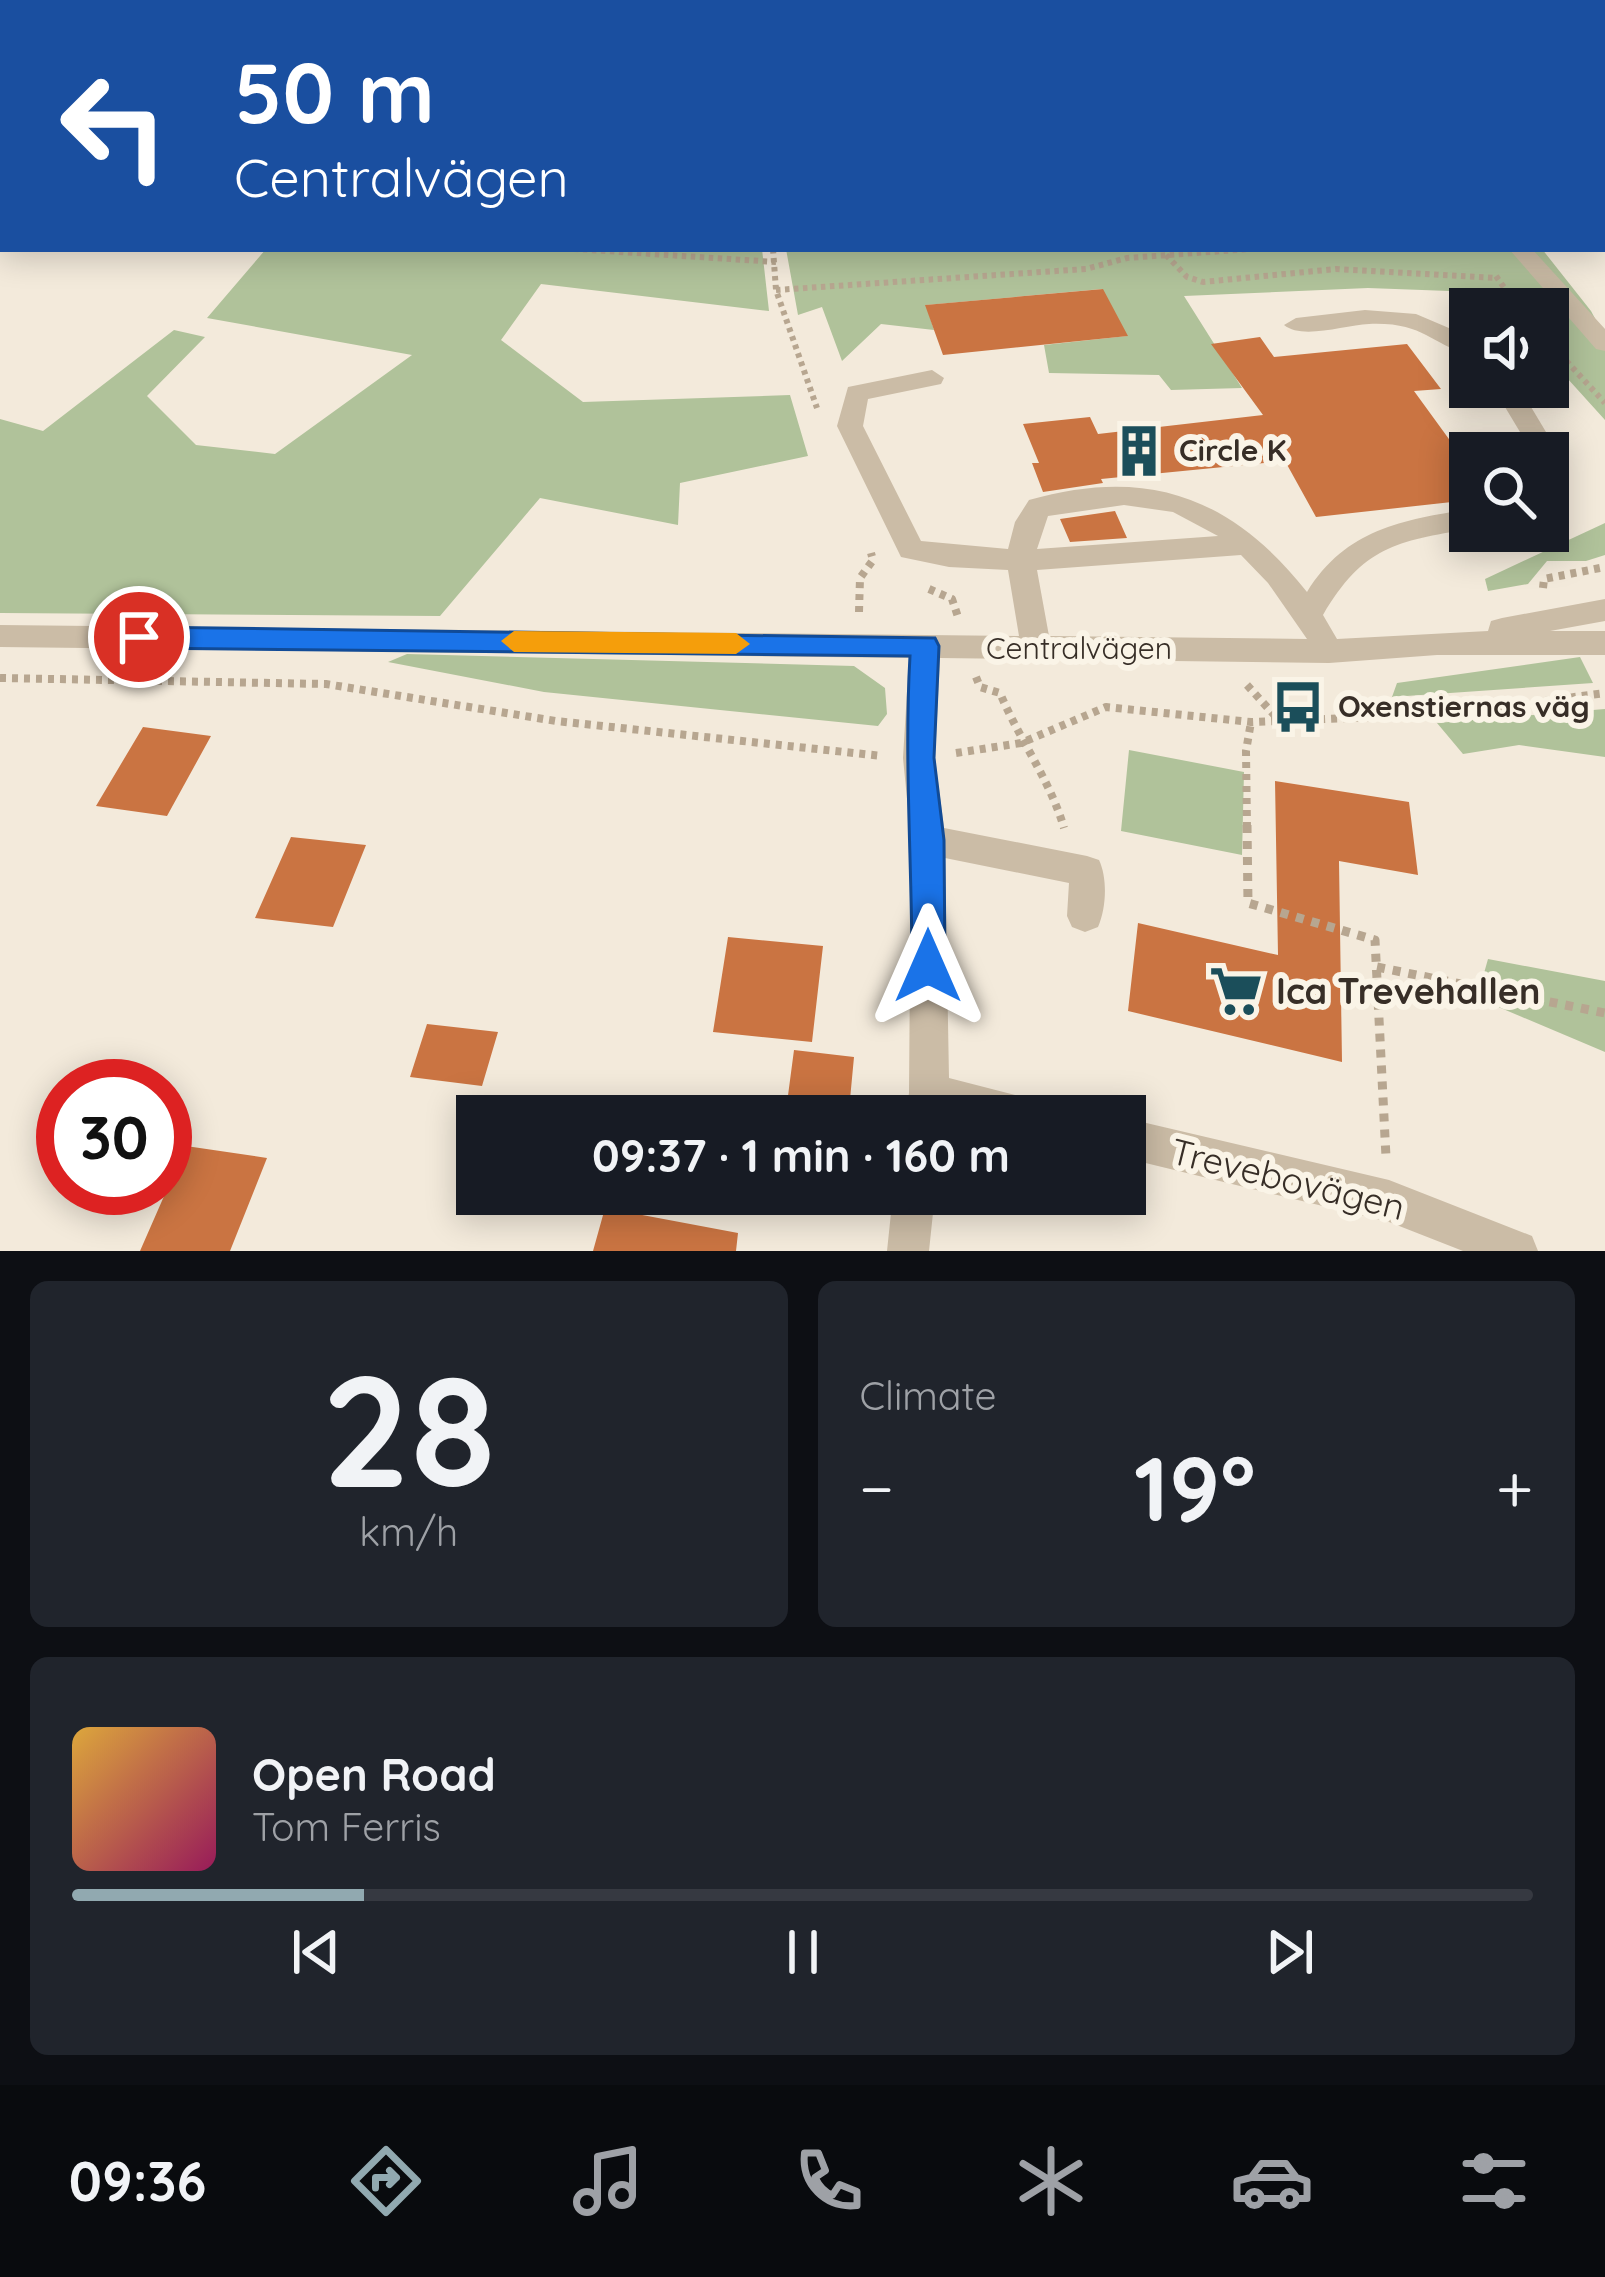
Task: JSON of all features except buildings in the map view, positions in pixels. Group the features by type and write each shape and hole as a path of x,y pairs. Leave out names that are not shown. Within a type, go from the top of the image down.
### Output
{"street":[{"path":"1523,252 1605,344"},
{"path":"1296,325 1398,314 1449,333"},
{"path":"932,379 857,393 850,425 911,550 948,559 1023,558 1248,544"},
{"path":"1037,649 1022,538 1040,507 1149,496 1220,520 1248,544 1309,614 1329,651"},
{"path":"1309,614 1334,569 1384,533 1449,522"},
{"name":"Centralvägen","path":"1437,643 1605,610"},
{"name":"Centralvägen","path":"0,636 1329,651 1437,643 1605,644"},
{"path":"925,646 919,758 928,840 927,1095"},
{"path":"928,840 1087,871 1085,916"},
{"name":"Trevebovägen","path":"1146,1143 1389,1201 1517,1251"},
{"path":"908,1251 912,1215"}],"path":[{"path":"621,252 776,262"},
{"path":"776,290 1086,269 1126,258 1208,252"},
{"path":"1166,255 1187,277 1203,282 1336,268 1496,278"},
{"path":"1491,263 1504,288"},
{"path":"1569,364 1605,404"},
{"path":"859,613 860,578 873,560 868,537"},
{"path":"937,607 952,599"},
{"path":"964,648 980,687 1000,693 1021,742 1055,800 1062,828 1077,833"},
{"path":"0,678 326,684 556,721 919,758 1021,742 1106,707 1251,722 1445,714 1605,693"},
{"path":"1242,680 1278,719"},
{"path":"1251,722 1246,752 1248,903 1376,940 1389,1201"},
{"path":"1377,967 1605,1013"}],"green space":[{"path":"263,252 762,252 769,311 541,284 501,340 583,402 790,395 808,456 680,483 678,525 540,498 440,616 0,613 0,419 43,431 174,330 205,337 147,396 196,445 275,454 412,355 207,318"},
{"path":"787,252 1544,252 1591,311 1605,337 1605,420 1569,380 1569,288 1368,288 1184,296 1242,388 1171,390 1159,375 1049,373 1044,345 1127,336 1102,289 926,305 934,330 881,324 842,361 822,307 798,315"},
{"path":"1605,523 1605,555 1586,561 1547,561 1528,584 1488,591 1485,579 1543,552 1569,552 1569,540"},
{"path":"407,654 854,666 885,688 887,714 878,726 544,692 388,662"},
{"path":"1580,657 1593,683 1392,697 1397,683"},
{"path":"1605,709 1605,757 1519,745 1463,754 1437,723"},
{"path":"1129,750 1244,772 1242,855 1121,831"},
{"path":"1488,959 1605,981 1605,1052 1477,998"}],"slow traffic":[{"path":"514,641 736,644"}],"place":[{"name":"Circle K","path":"1139,451"},
{"name":"Oxenstiernas väg","path":"1298,707"},
{"name":"Ica Trevehallen","path":"1236,991"}],"route":[{"path":"139,637 925,646 919,758 928,840 928,966"}]}
